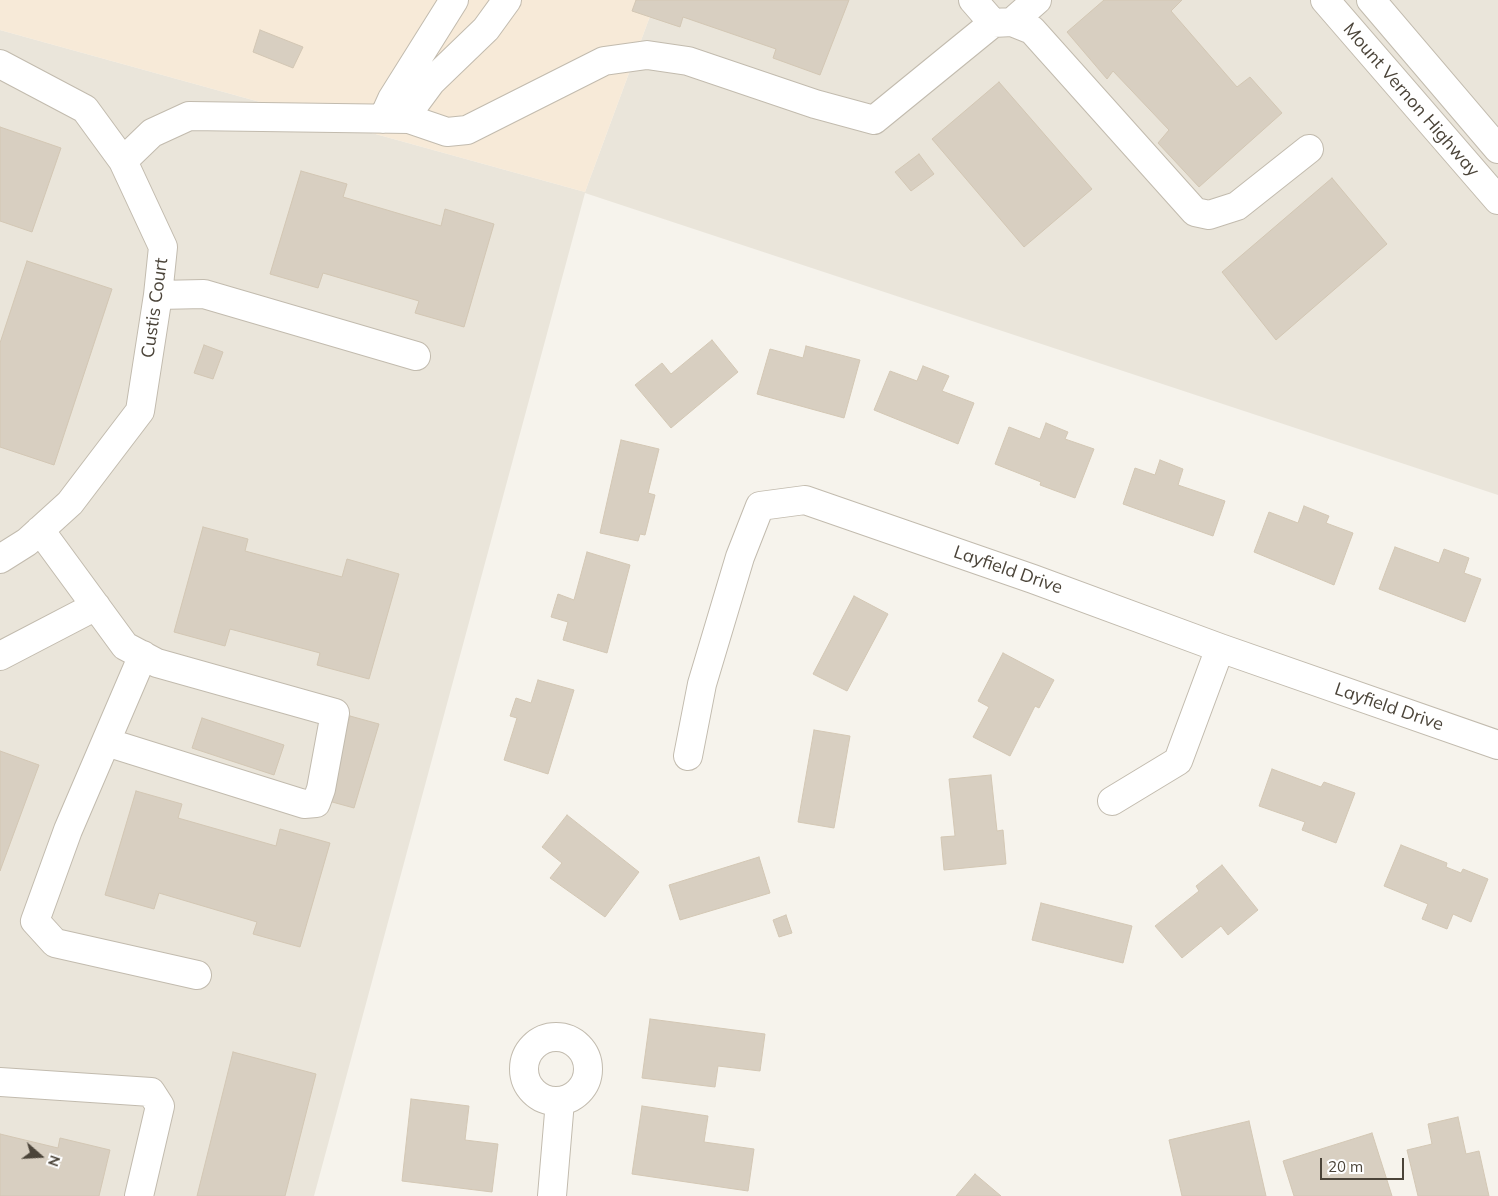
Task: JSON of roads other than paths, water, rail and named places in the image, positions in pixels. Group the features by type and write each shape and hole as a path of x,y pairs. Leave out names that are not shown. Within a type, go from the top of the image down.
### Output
{"street":[{"path":"396,119 392,99 454,0"},
{"path":"396,119 414,105 430,82 486,29 507,0"},
{"path":"972,0 1003,22 1032,30 1195,212 1209,215 1237,206 1309,149"},
{"path":"123,161 152,133 189,116 396,119 447,132 467,130 604,61 647,55 688,60 815,104 874,120 1003,22 1037,0"},
{"name":"Mount Vernon Highway","path":"1325,0 1498,200"},
{"name":"Mount Vernon Highway","path":"1371,0 1498,149"},
{"name":"Custis Court","path":"0,64 85,109 123,161 163,247 158,295 140,411 70,503 34,536 0,559"},
{"path":"158,295 204,294 416,356"},
{"name":"Layfield Drive","path":"688,756 702,684 740,557 760,506 805,500 1033,579 1220,648 1498,745"},
{"path":"34,536 96,606 125,646 157,663 335,713 321,789 316,802 304,804 106,742"},
{"path":"0,656 96,606"},
{"path":"1112,801 1178,761 1220,648"},
{"path":"143,655 68,830 35,922 56,943 197,975"},
{"path":"0,1082 151,1092 160,1106 139,1196"},
{"path":"552,1196 560,1101"}]}
